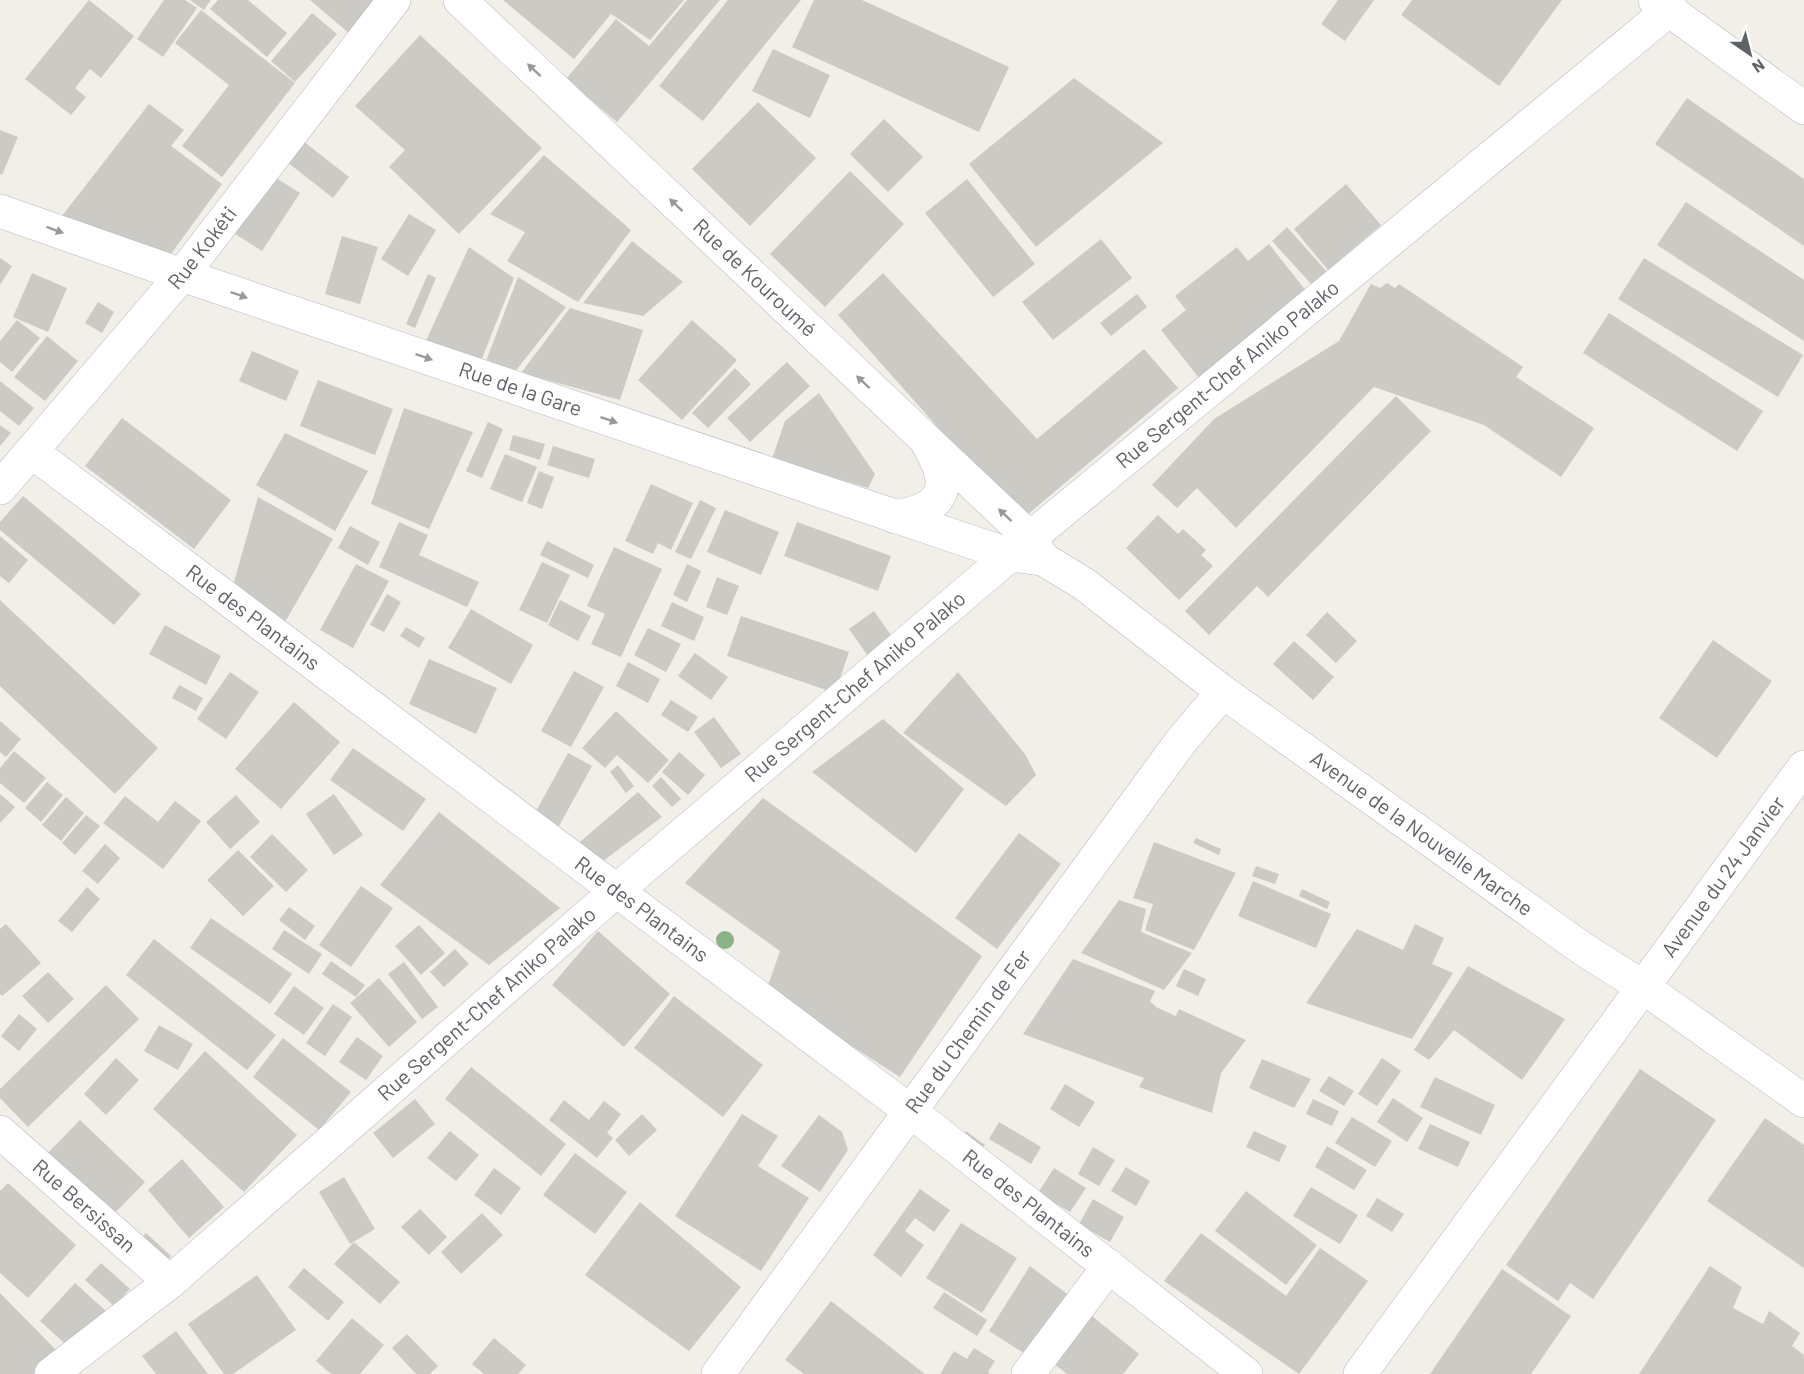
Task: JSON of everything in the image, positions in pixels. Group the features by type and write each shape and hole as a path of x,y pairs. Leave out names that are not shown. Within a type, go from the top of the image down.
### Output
{"street":[{"name":"Rue Kokéti","path":"0,488 182,275 394,0"},
{"name":"Rue de Kouroumé","path":"460,0 926,441 1028,551"},
{"path":"1664,3 1804,108"},
{"name":"Rue Sergent-Chef Aniko Palako","path":"51,1374 170,1282 616,891 1028,551 1664,3"},
{"name":"Rue de la Gare","path":"0,211 895,517 1028,551"},
{"path":"895,517 930,508 938,496 942,474 926,441"},
{"name":"Rue des Plantains","path":"32,452 910,1112 1246,1374"},
{"name":"Avenue de la Nouvelle Marche","path":"1028,551 1084,584 1223,692 1583,949 1644,987 1804,1101"},
{"name":"Rue du Chemin de Fer","path":"718,1374 1182,740 1223,692"},
{"name":"Avenue du 24 Janvier","path":"1360,1374 1804,767"},
{"name":"Rue Bersissan","path":"0,1132 170,1282"},
{"path":"1028,1374 1109,1266"}],"building":[{"path":"89,0 134,36 101,78 90,69 75,88 86,97 71,115 25,79"},
{"path":"164,0 185,0 197,8 163,57 137,39"},
{"path":"190,0 211,0 204,10"},
{"path":"218,0 248,0 287,33 267,57 210,9"},
{"path":"310,0 380,0 351,35"},
{"path":"503,0 684,0 650,40 611,14 574,59"},
{"path":"687,0 720,0 617,122 566,79 616,19 649,46"},
{"path":"728,0 801,0 703,121 659,86"},
{"path":"814,0 862,0 1009,67 979,132 792,47"},
{"path":"1338,0 1374,0 1345,41 1321,24"},
{"path":"1412,0 1562,0 1499,86 1401,15"},
{"path":"201,10 295,83 222,177 182,146 229,85 175,43"},
{"path":"312,13 337,34 295,82 271,61"},
{"path":"420,35 542,148 459,234 389,167 405,150 355,106"},
{"path":"773,49 830,75 810,118 752,91"},
{"path":"1074,78 1163,143 1036,247 969,164"},
{"path":"1687,98 1804,179 1804,246 1655,144"},
{"path":"758,102 816,158 750,226 692,169"},
{"path":"149,104 184,130 171,146 222,184 165,262 58,221"},
{"path":"884,119 923,157 888,192 850,154"},
{"path":"0,130 18,137 2,175 0,174"},
{"path":"303,141 349,177 333,198 287,162"},
{"path":"544,155 631,230 578,302 507,261 525,232 490,214"},
{"path":"850,171 904,224 825,307 770,254"},
{"path":"270,174 300,193 262,251 232,232"},
{"path":"967,179 1035,264 993,297 925,213"},
{"path":"1346,184 1381,225 1328,270 1294,229"},
{"path":"1686,202 1804,280 1804,341 1657,245"},
{"path":"409,214 436,230 408,276 381,259"},
{"path":"1287,227 1328,273 1313,286 1272,241"},
{"path":"342,236 378,247 360,304 325,294"},
{"path":"1101,239 1132,278 1053,340 1022,302"},
{"path":"632,241 683,282 643,316 583,303"},
{"path":"1269,244 1307,292 1199,378 1161,330 1186,310 1175,296 1237,247 1248,261"},
{"path":"469,247 514,278 479,366 424,345"},
{"path":"0,258 12,266 0,285"},
{"path":"1644,258 1803,355 1778,397 1618,299"},
{"path":"32,273 67,288 48,332 13,317"},
{"path":"883,273 1037,439 1144,349 1178,388 1027,515 1014,513 838,315"},
{"path":"428,274 436,278 415,328 406,324"},
{"path":"518,277 566,307 510,378 483,369"},
{"path":"1387,283 1395,288 1399,284 1523,367 1516,377 1594,428 1561,477 1484,425 1374,387 1236,528 1197,488 1177,508 1152,485 1214,419 1339,341 1371,284 1380,288"},
{"path":"1137,294 1147,307 1111,336 1100,323"},
{"path":"98,302 114,312 102,333 85,323"},
{"path":"570,308 643,330 620,400 521,373"},
{"path":"1609,313 1763,411 1737,451 1583,353"},
{"path":"17,320 40,338 12,372 0,362 0,341"},
{"path":"692,320 737,360 682,420 638,380"},
{"path":"47,336 78,361 45,401 14,377"},
{"path":"252,351 299,371 286,401 239,381"},
{"path":"787,362 810,386 750,442 727,418"},
{"path":"735,368 751,384 708,428 692,413"},
{"path":"318,380 393,409 375,455 300,426"},
{"path":"0,381 34,408 19,426 0,411"},
{"path":"819,393 875,474 868,488 772,459 785,421"},
{"path":"1396,396 1431,431 1268,597 1257,586 1209,635 1185,611"},
{"path":"404,408 473,432 429,529 371,504"},
{"path":"122,418 231,500 194,549 85,466"},
{"path":"488,422 503,429 482,478 466,471"},
{"path":"0,425 11,433 0,446"},
{"path":"285,433 368,471 335,531 256,485"},
{"path":"513,435 545,444 540,460 509,450"},
{"path":"553,446 595,459 589,478 547,465"},
{"path":"505,454 537,467 522,502 490,489"},
{"path":"539,471 554,477 542,509 527,503"},
{"path":"651,484 693,503 671,550 658,543 653,554 625,541"},
{"path":"23,496 141,594 114,625 0,530 0,522"},
{"path":"258,497 333,539 285,622 234,582"},
{"path":"700,500 716,508 691,559 675,552"},
{"path":"725,510 779,532 761,575 707,552"},
{"path":"1158,515 1178,534 1183,529 1206,550 1201,555 1213,566 1179,600 1126,548"},
{"path":"399,522 428,535 419,555 479,582 467,607 379,567"},
{"path":"797,522 891,556 878,591 784,556"},
{"path":"350,526 380,542 368,565 338,548"},
{"path":"0,536 28,560 9,583 0,576"},
{"path":"547,541 594,565 588,578 540,555"},
{"path":"614,547 662,569 621,657 591,644 605,614 587,606"},
{"path":"542,562 570,575 547,623 519,610"},
{"path":"356,564 389,581 353,648 320,630"},
{"path":"687,564 701,571 687,602 673,595"},
{"path":"717,577 739,586 727,615 706,607"},
{"path":"387,594 401,602 384,632 370,625"},
{"path":"0,600 158,748 115,794 0,686"},
{"path":"560,600 591,616 578,641 548,625"},
{"path":"672,602 704,617 694,641 661,626"},
{"path":"471,609 533,645 511,684 448,648"},
{"path":"874,611 895,641 870,659 849,629"},
{"path":"1327,612 1357,641 1336,663 1306,635"},
{"path":"741,616 849,652 835,693 727,656"},
{"path":"165,625 221,656 206,685 149,654"},
{"path":"406,627 425,638 419,648 400,636"},
{"path":"648,628 681,644 666,672 634,655"},
{"path":"1713,640 1772,681 1717,758 1659,718"},
{"path":"1294,641 1334,677 1313,700 1273,664"},
{"path":"695,653 728,677 711,700 678,676"},
{"path":"429,659 497,688 476,734 409,704"},
{"path":"628,662 660,679 648,703 616,686"},
{"path":"574,671 604,687 571,747 541,731"},
{"path":"230,672 259,692 226,739 197,719"},
{"path":"958,672 1025,754 1036,775 1006,806 903,733"},
{"path":"179,685 203,698 196,711 172,698"},
{"path":"671,700 698,717 688,732 661,715"},
{"path":"294,702 340,742 281,809 235,769"},
{"path":"616,711 669,760 648,783 617,755 605,768 582,748"},
{"path":"714,717 741,754 721,768 694,732"},
{"path":"883,719 964,789 916,853 812,772"},
{"path":"0,721 21,739 6,757 0,752"},
{"path":"353,748 426,799 403,831 330,780"},
{"path":"14,751 46,778 24,803 0,783 0,768"},
{"path":"679,752 705,775 688,795 662,772"},
{"path":"568,753 592,766 559,826 535,813"},
{"path":"618,765 634,786 626,793 610,772"},
{"path":"661,777 681,799 672,807 652,786"},
{"path":"47,782 63,795 41,822 25,808"},
{"path":"638,792 662,817 595,867 574,847"},
{"path":"0,794 15,807 0,823"},
{"path":"334,794 363,835 334,855 306,814"},
{"path":"236,795 260,822 230,849 206,822"},
{"path":"125,796 158,822 175,801 201,821 163,869 103,823"},
{"path":"66,797 84,813 61,841 42,825"},
{"path":"763,798 982,956 900,1077 766,991 780,951 685,883"},
{"path":"439,812 560,908 489,965 380,885"},
{"path":"86,815 100,826 75,855 62,843"},
{"path":"1019,833 1061,864 997,949 955,918"},
{"path":"272,834 308,870 286,892 250,857"},
{"path":"1196,838 1221,849 1219,855 1193,843"},
{"path":"1154,842 1236,873 1194,950 1145,930 1153,904 1133,898"},
{"path":"105,844 120,858 98,884 82,871"},
{"path":"238,850 274,886 243,916 207,880"},
{"path":"1256,866 1279,874 1275,884 1252,876"},
{"path":"1253,881 1331,914 1316,948 1238,916"},
{"path":"361,886 393,908 351,967 319,945"},
{"path":"87,887 100,899 72,932 58,921"},
{"path":"1302,889 1330,902 1327,909 1299,896"},
{"path":"1119,900 1146,909 1141,932 1192,953 1164,990 1081,953"},
{"path":"289,907 315,926 305,940 279,920"},
{"path":"211,918 292,974 270,1004 190,948"},
{"path":"6,924 41,963 2,996 0,994 0,929"},
{"path":"1415,924 1444,938 1432,964 1453,973 1412,1039 1306,1003 1357,929 1403,950"},
{"path":"419,925 445,953 421,975 395,946"},
{"path":"284,930 322,954 309,974 272,949"},
{"path":"598,931 670,994 624,1047 552,985"},
{"path":"154,939 276,1035 247,1070 126,975"},
{"path":"455,949 469,964 444,987 430,972"},
{"path":"1073,959 1155,991 1150,1001 1156,1007 1176,1016 1179,1009 1246,1040 1221,1073 1212,1113 1139,1087 1144,1078 1023,1034"},
{"path":"331,961 365,985 356,997 322,974"},
{"path":"404,962 438,1007 422,1019 388,974"},
{"path":"1468,966 1565,1019 1522,1080 1454,1030 1429,1060 1414,1050"},
{"path":"1184,969 1206,979 1198,996 1176,986"},
{"path":"48,972 74,999 48,1023 22,996"},
{"path":"379,978 417,1022 389,1047 350,1003"},
{"path":"106,985 139,1019 28,1127 0,1098 0,1089"},
{"path":"294,986 324,1008 304,1035 274,1014"},
{"path":"674,996 763,1065 723,1117 634,1048"},
{"path":"333,1004 352,1017 325,1056 306,1043"},
{"path":"19,1014 37,1029 19,1051 1,1036"},
{"path":"159,1025 193,1044 178,1070 144,1051"},
{"path":"357,1037 383,1056 366,1080 339,1062"},
{"path":"283,1038 351,1092 319,1130 253,1077"},
{"path":"205,1051 297,1135 244,1192 153,1109"},
{"path":"116,1058 139,1080 106,1115 84,1094"},
{"path":"1382,1058 1401,1071 1377,1106 1358,1094"},
{"path":"1262,1059 1311,1079 1294,1108 1249,1088"},
{"path":"471,1067 566,1144 541,1176 445,1099"},
{"path":"1640,1069 1716,1120 1593,1299 1570,1283 1558,1301 1506,1265"},
{"path":"1329,1076 1354,1091 1344,1106 1319,1091"},
{"path":"1435,1077 1495,1105 1481,1135 1420,1107"},
{"path":"1065,1084 1095,1102 1079,1127 1050,1109"},
{"path":"1393,1098 1423,1118 1407,1142 1377,1122"},
{"path":"415,1099 435,1124 393,1158 373,1133"},
{"path":"1313,1099 1339,1111 1332,1126 1306,1114"},
{"path":"564,1100 589,1120 604,1101 621,1114 607,1133 613,1138 597,1158 549,1120"},
{"path":"642,1114 657,1130 629,1156 615,1140"},
{"path":"742,1114 778,1136 758,1166 809,1198 761,1271 675,1216"},
{"path":"819,1115 842,1132 848,1150 820,1192 781,1166"},
{"path":"1352,1117 1392,1141 1375,1167 1335,1143"},
{"path":"1765,1118 1804,1145 1804,1268 1707,1201"},
{"path":"80,1120 145,1182 109,1219 44,1157"},
{"path":"999,1122 1041,1147 1031,1164 989,1139"},
{"path":"1430,1124 1470,1142 1458,1167 1418,1149"},
{"path":"450,1131 479,1155 456,1181 427,1158"},
{"path":"966,1131 985,1145 978,1154 960,1140"},
{"path":"1254,1131 1287,1146 1279,1162 1246,1147"},
{"path":"1327,1146 1367,1170 1354,1190 1315,1167"},
{"path":"1093,1147 1115,1160 1099,1186 1078,1174"},
{"path":"575,1153 627,1192 595,1234 543,1195"},
{"path":"182,1159 224,1207 189,1238 148,1190"},
{"path":"1126,1167 1150,1181 1136,1206 1111,1191"},
{"path":"494,1168 521,1188 501,1215 474,1195"},
{"path":"1054,1168 1086,1188 1070,1212 1038,1193"},
{"path":"344,1177 375,1229 350,1244 319,1192"},
{"path":"8,1183 76,1245 28,1298 0,1273 0,1191"},
{"path":"1311,1187 1358,1215 1340,1244 1293,1216"},
{"path":"920,1189 950,1210 934,1232 915,1218 905,1231 924,1245 901,1277 873,1255"},
{"path":"1246,1191 1317,1245 1286,1285 1215,1231"},
{"path":"1377,1198 1404,1214 1392,1232 1366,1216"},
{"path":"1093,1199 1124,1217 1110,1242 1079,1224"},
{"path":"640,1202 741,1287 689,1351 585,1275"},
{"path":"420,1209 447,1237 429,1255 401,1227"},
{"path":"482,1213 503,1235 461,1274 441,1252"},
{"path":"961,1223 1017,1258 982,1313 926,1278"},
{"path":"146,1233 171,1256 161,1267 136,1243"},
{"path":"1201,1233 1286,1296 1320,1248 1368,1281 1299,1374 1164,1281"},
{"path":"354,1242 400,1282 380,1304 334,1264"},
{"path":"101,1263 130,1289 114,1306 85,1280"},
{"path":"1030,1266 1075,1300 1030,1357 989,1331"},
{"path":"1710,1266 1742,1287 1733,1308 1763,1324 1769,1311 1800,1333 1792,1346 1804,1355 1804,1374 1639,1374"},
{"path":"304,1268 344,1302 328,1321 288,1287"},
{"path":"1502,1269 1571,1316 1531,1374 1430,1374"},
{"path":"257,1275 296,1330 233,1374 224,1374 188,1324"},
{"path":"75,1283 107,1312 72,1350 40,1321"},
{"path":"944,1292 987,1320 977,1336 933,1308"},
{"path":"0,1293 59,1353 37,1374 0,1374"},
{"path":"831,1301 925,1374 804,1374 785,1360"},
{"path":"1092,1316 1139,1354 1123,1374 1067,1374 1053,1363"},
{"path":"352,1318 384,1345 360,1374 331,1374 316,1361"},
{"path":"176,1331 208,1374 156,1374 142,1356"},
{"path":"407,1334 438,1366 430,1374 416,1374 392,1348"},
{"path":"494,1338 526,1365 518,1374 484,1374 472,1364"},
{"path":"974,1348 995,1361 988,1372 990,1374 940,1374 954,1351 967,1359"}]}
